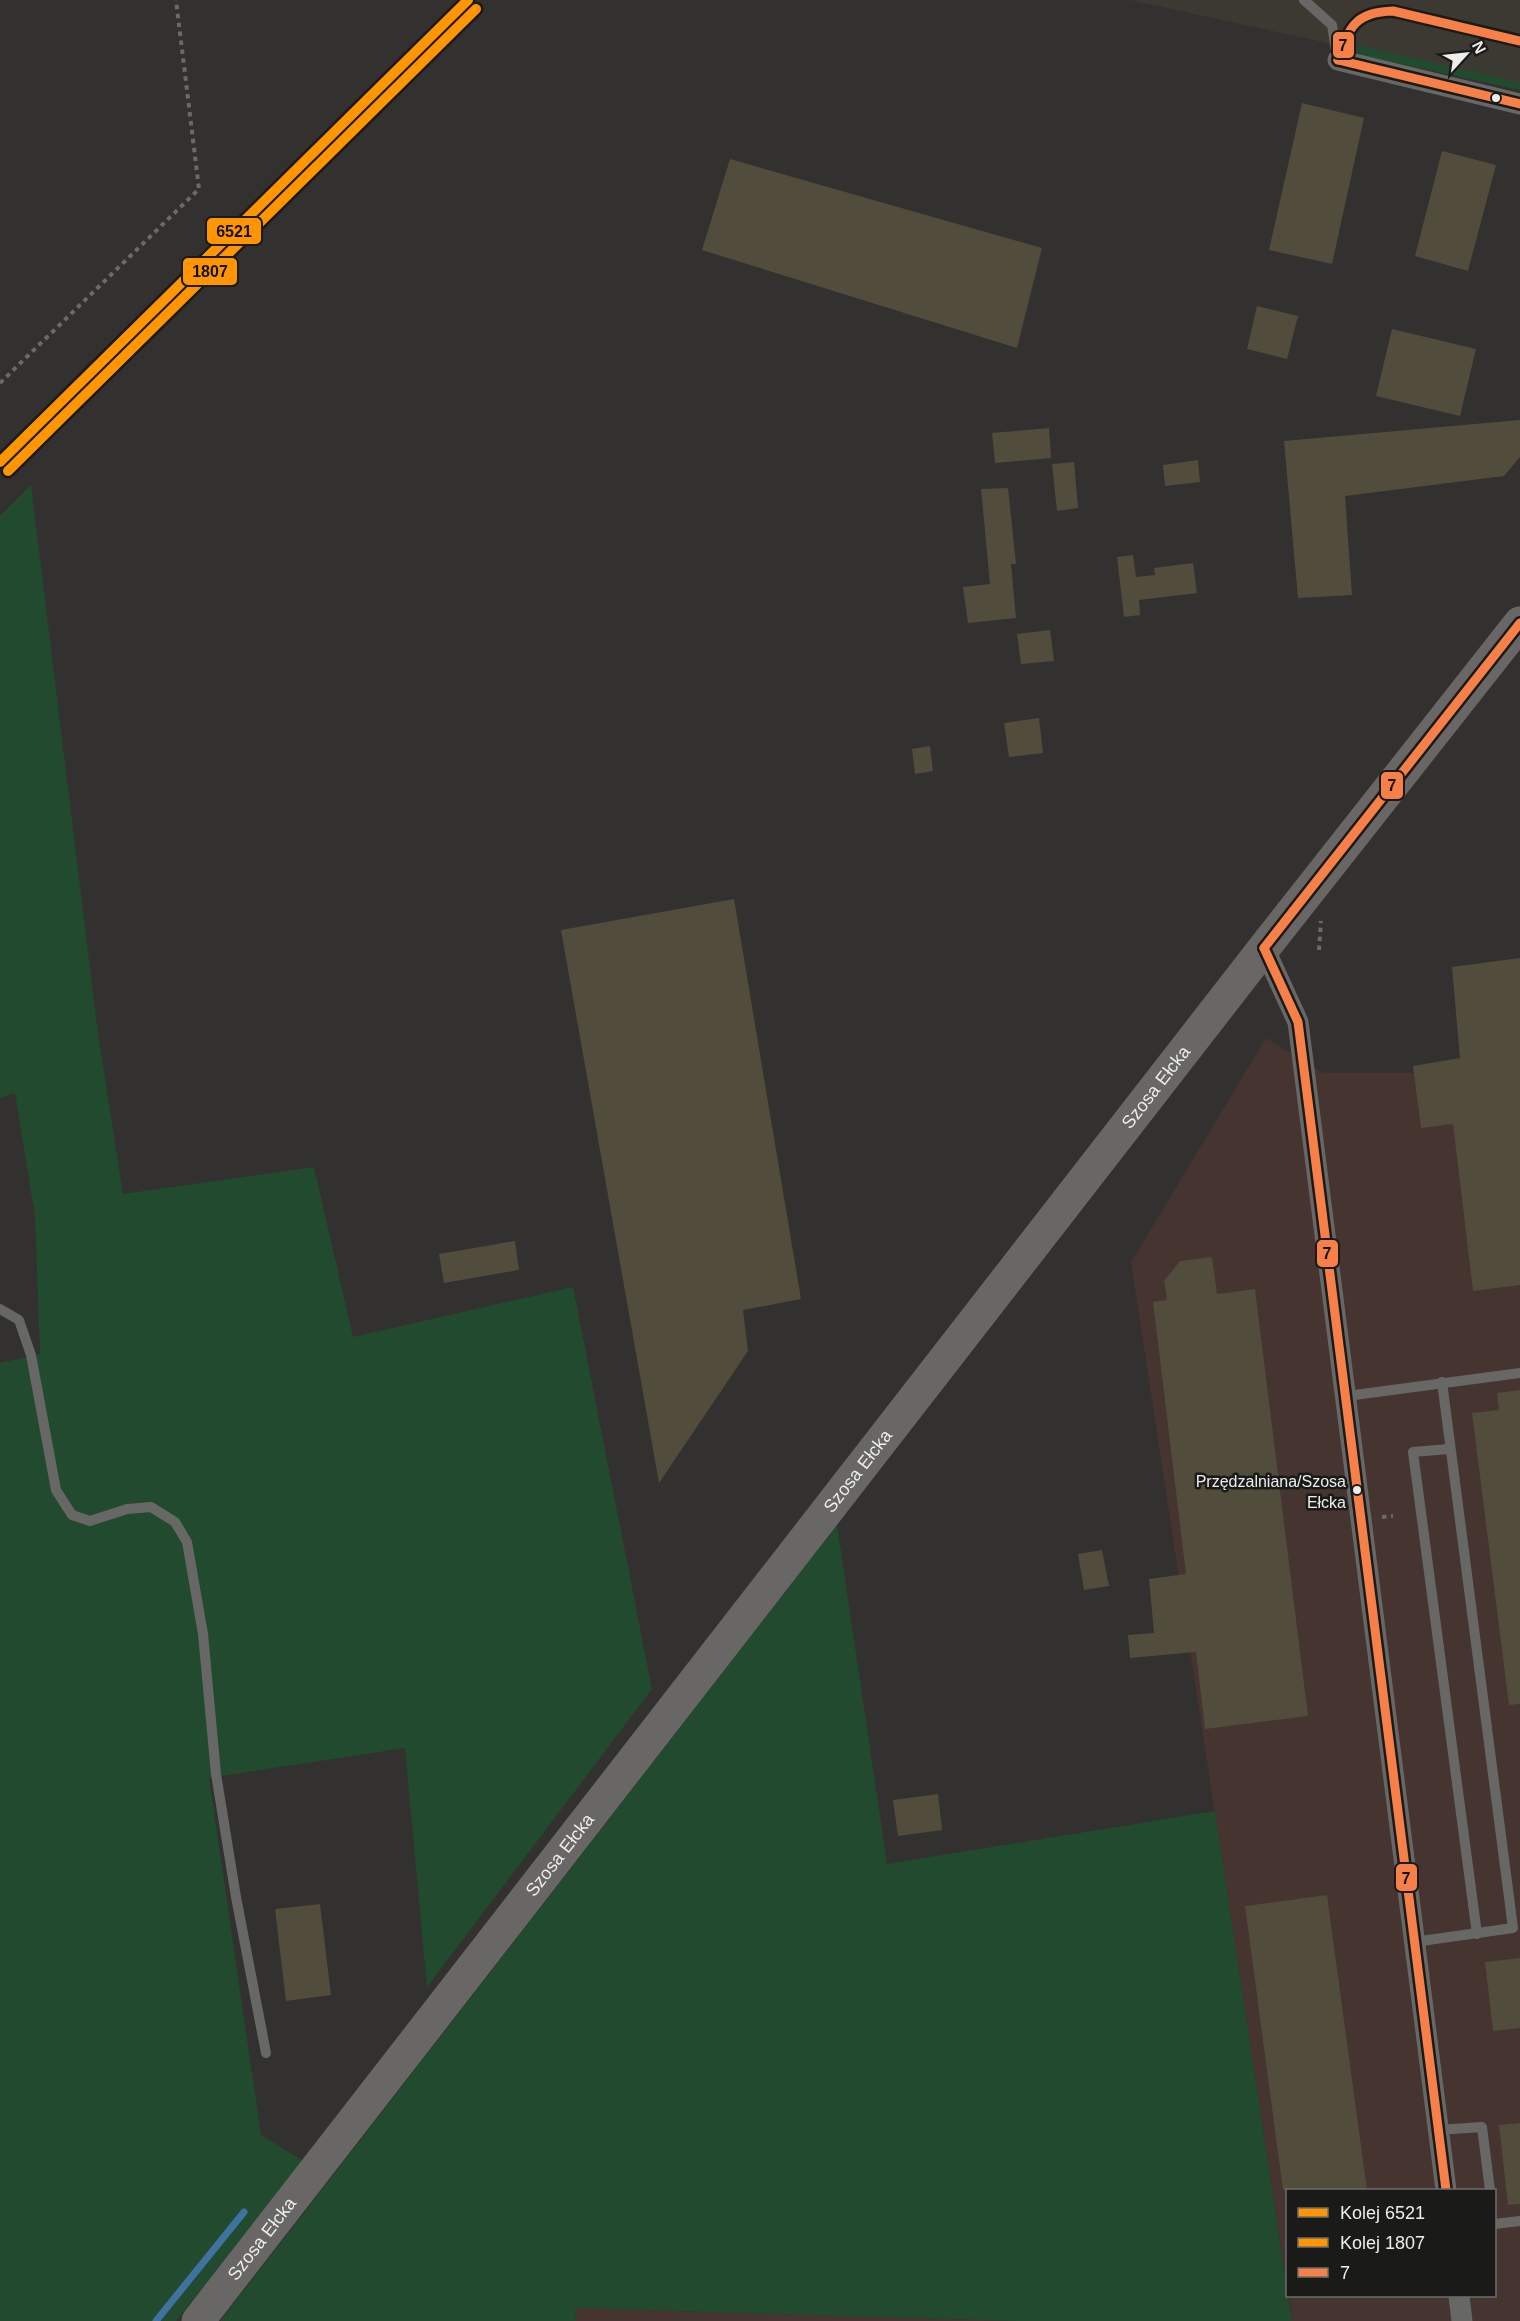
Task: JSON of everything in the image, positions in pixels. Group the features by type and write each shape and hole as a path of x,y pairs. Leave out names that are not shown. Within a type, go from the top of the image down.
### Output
{"main road":[{"name":"Szosa Ełcka","path":"198,2321 1264,948 1520,623"}],"street":[{"path":"1338,60 1520,104"},
{"path":"1264,948 1298,1022 1446,2189"},
{"path":"1459,2297 1462,2321"}],"lane":[{"path":"1304,0 1332,25 1338,60"},
{"path":"1338,60 1346,35 1356,20 1372,10 1393,11 1520,41"},
{"path":"0,1309 19,1320 31,1355 56,1490 72,1515 90,1521 127,1509 151,1507 175,1522 187,1542 203,1634 216,1774 236,1898 266,2053"},
{"path":"1347,1396 1520,1373"},
{"path":"1414,1942 1516,1927 1449,1449 1442,1382"},
{"path":"1449,1449 1413,1452 1477,1934"},
{"path":"1438,2130 1482,2127 1490,2189"},
{"path":"1496,2224 1520,2221"}],"path":[{"path":"0,383 199,189 176,0"}],"shaded area":[{"path":"1130,0 1520,0 1520,87 1305,38"},
{"path":"1266,1038 1323,1073 1520,1073 1520,2321 1292,2321 1289,2297 1496,2297 1496,2189 1286,2189 1286,2281 1131,1262"},
{"path":"575,2308 1019,2321 576,2321"}],"green space":[{"path":"1361,46 1520,82 1520,90 1359,55 1356,52 1357,47"},
{"path":"31,485 98,1034 123,1194 314,1167 353,1337 573,1287 652,1689 427,1987 405,1748 209,1778 261,2135 305,2162 176,2321 0,2321 0,1363 40,1354 35,1217 15,1093 0,1098 0,516"},
{"path":"837,1525 887,1864 1215,1811 1286,2281 1286,2297 1288,2297 1292,2321 1019,2321 575,2308 576,2321 220,2321"}],"building":[{"path":"1302,103 1364,118 1332,264 1269,250"},
{"path":"1442,151 1496,165 1468,271 1415,256"},
{"path":"730,159 1042,248 1017,348 702,250"},
{"path":"1257,306 1298,316 1287,359 1247,349"},
{"path":"1392,329 1476,349 1460,416 1376,396"},
{"path":"1520,420 1520,457 1504,476 1345,496 1352,595 1298,598 1284,441"},
{"path":"1049,428 1051,458 995,463 992,433"},
{"path":"1198,460 1200,482 1165,486 1163,465"},
{"path":"1074,462 1078,508 1057,511 1052,464"},
{"path":"1008,488 1016,564 1011,564 1016,618 968,623 963,587 990,584 981,489"},
{"path":"1133,555 1136,577 1155,575 1154,568 1193,563 1197,593 1139,600 1140,615 1124,617 1117,557"},
{"path":"1050,630 1054,661 1021,664 1017,634"},
{"path":"1039,718 1043,753 1009,757 1004,723"},
{"path":"930,746 933,771 915,774 912,749"},
{"path":"734,899 801,1299 743,1310 748,1351 659,1483 561,930"},
{"path":"1520,958 1520,1285 1473,1291 1453,1124 1421,1128 1413,1066 1460,1058 1452,967"},
{"path":"515,1241 519,1270 444,1283 439,1254"},
{"path":"1212,1257 1217,1294 1255,1289 1308,1716 1205,1729 1196,1652 1130,1658 1128,1635 1154,1633 1149,1579 1186,1574 1153,1302 1167,1300 1164,1281 1180,1261"},
{"path":"1520,1390 1520,1704 1509,1705 1472,1413 1499,1410 1497,1393"},
{"path":"1102,1550 1109,1586 1084,1590 1078,1554"},
{"path":"938,1794 942,1830 898,1836 893,1800"},
{"path":"1327,1895 1367,2189 1283,2190 1245,1906"},
{"path":"320,1904 331,1995 286,2001 275,1909"},
{"path":"1520,1958 1520,2028 1493,2031 1485,1962"},
{"path":"1520,2123 1520,2204 1508,2205 1499,2125"}],"waterway":[{"path":"156,2321 244,2212"}],"rail line":[{"name":"6521","path":"0,462 468,0"},
{"name":"1807","path":"8,471 476,9"}],"transit line":[{"name":"7","path":"1338,60 1350,30 1355,24 1370,14 1380,12 1393,11 1520,41"},
{"name":"7","path":"1338,60 1520,104"},
{"name":"7","path":"1264,948 1520,623"},
{"name":"7","path":"1264,948 1298,1022 1446,2189"}],"place":[{"name":"Przędzalniana/Szosa Ełcka","path":"1357,1490"}]}
